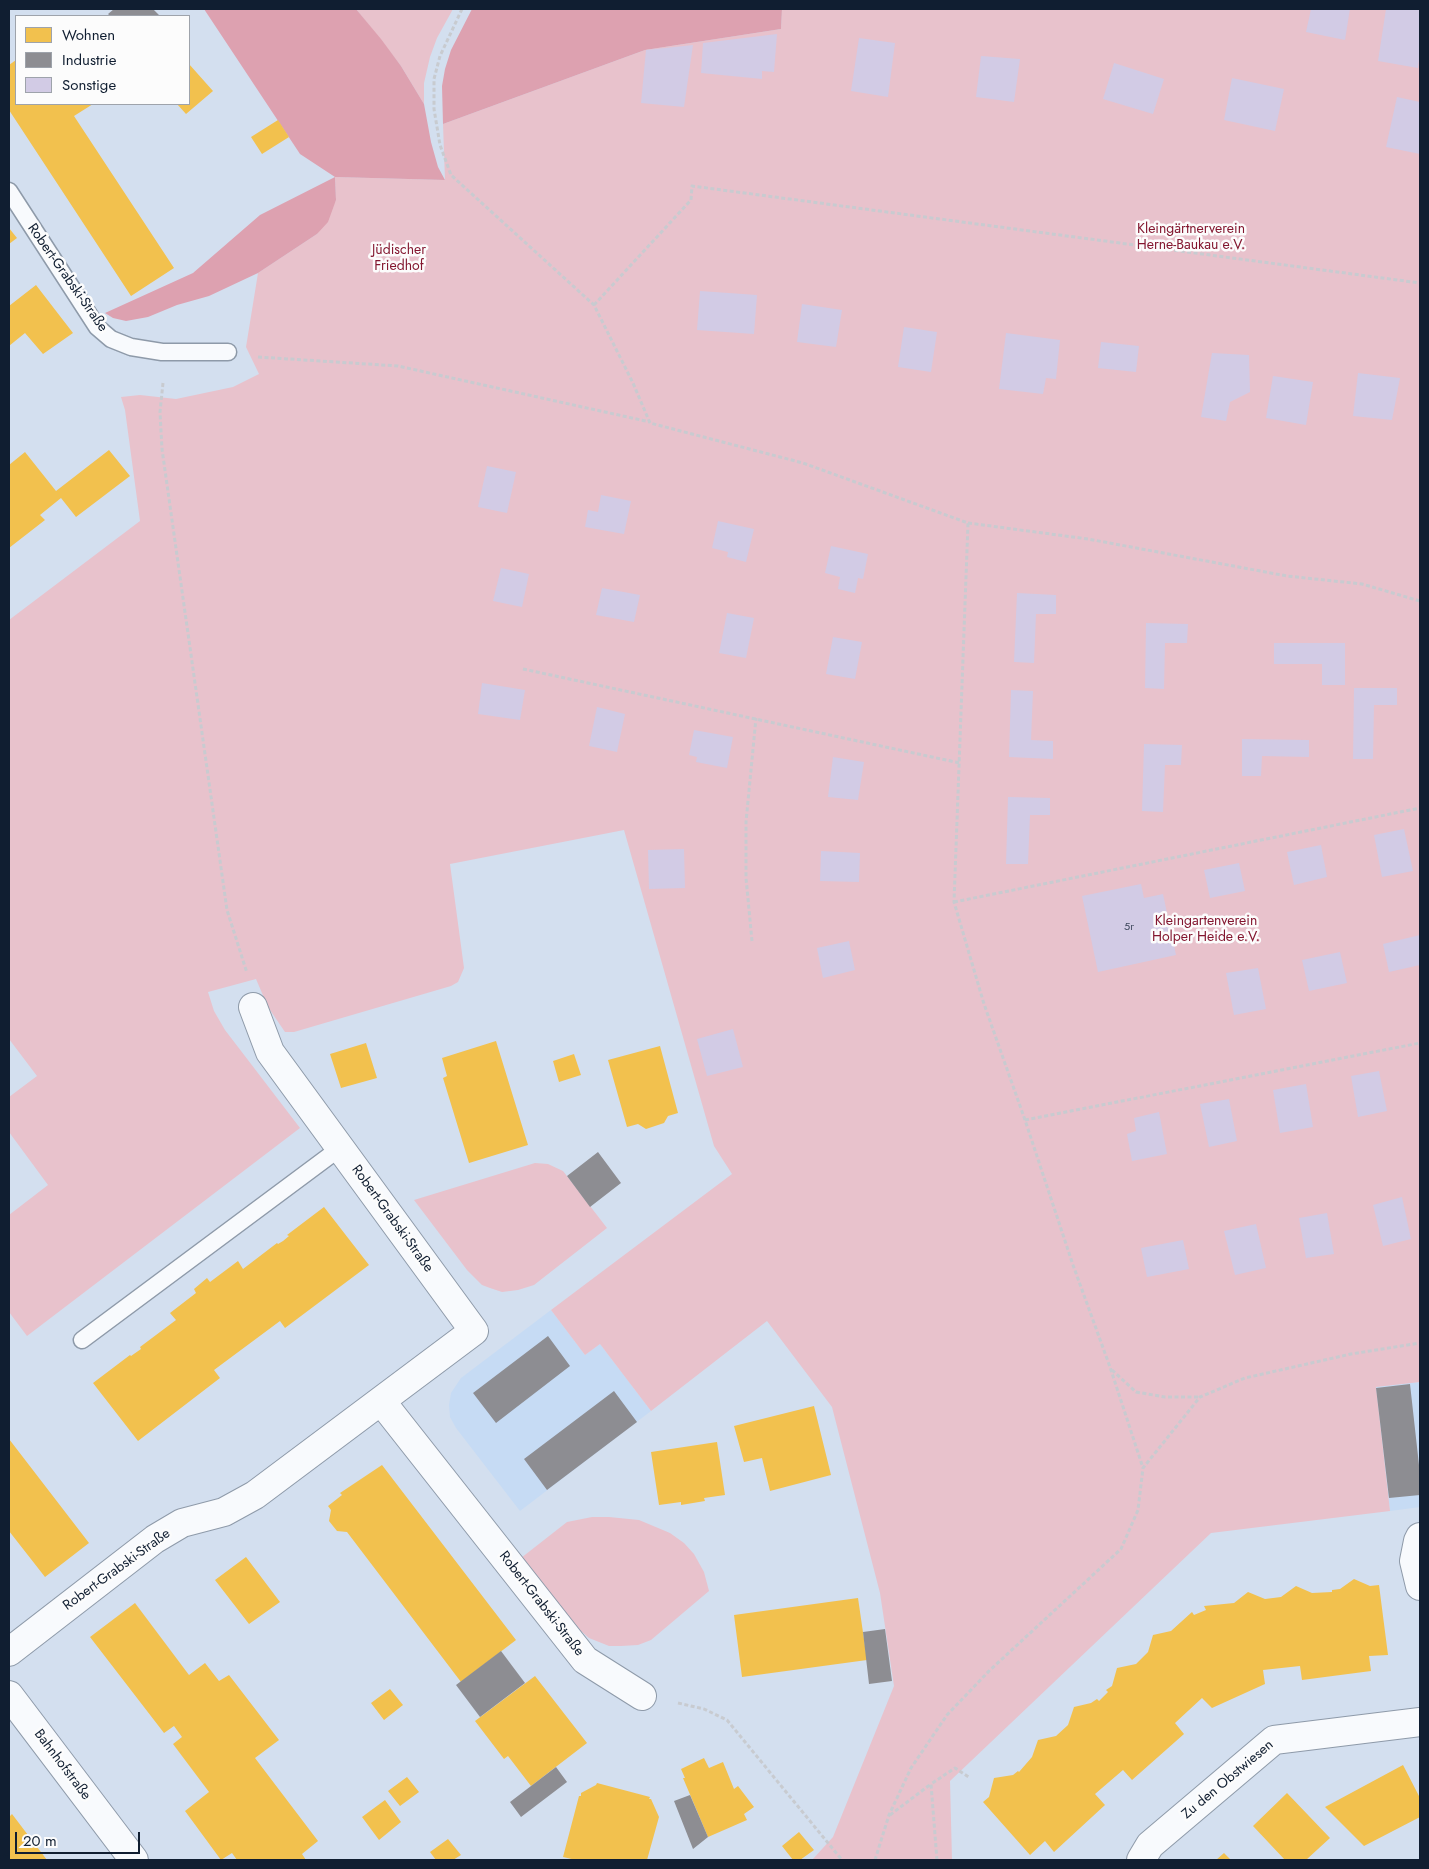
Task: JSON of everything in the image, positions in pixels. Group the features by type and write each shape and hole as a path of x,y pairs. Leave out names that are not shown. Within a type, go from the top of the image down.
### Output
{"street":[{"name":"Robert-Grabski-Straße","path":"9,1652 155,1539 182,1523 224,1512 255,1495 474,1331 270,1052 253,1007"},
{"name":"Robert-Grabski-Straße","path":"381,1401 585,1660 642,1696"},
{"path":"1420,1537 1414,1561 1420,1586"},
{"name":"Bahnhofstraße","path":"9,1695 134,1860"},
{"name":"Zu den Obstwiesen","path":"1141,1860 1150,1846 1274,1740 1420,1722"}],"lane":[{"name":"Robert-Grabski-Straße","path":"9,191 97,327 111,339 131,347 162,352 228,352"},
{"path":"82,1340 340,1148"}],"path":[{"path":"462,9 440,56 434,79 434,109 440,145 451,175 594,305 633,382 650,422"},
{"path":"594,305 691,200 692,186 1420,283"},
{"path":"162,352 163,379 160,412 162,449 227,910 250,981 253,1007"},
{"path":"228,352 250,356 398,366 650,422 803,463 968,523 1088,540 1287,576 1362,584 1420,601"},
{"path":"875,1860 888,1815 912,1768 947,1715 989,1671 1121,1549 1138,1510 1143,1468 984,1004 954,902 968,523"},
{"path":"523,670 756,718 960,763"},
{"path":"752,941 746,878 746,822 756,718"},
{"path":"954,902 1420,808"},
{"path":"1025,1120 1420,1043"},
{"path":"1111,1370 1136,1392 1165,1397 1200,1398 1246,1378 1351,1354 1420,1344"},
{"path":"1143,1468 1200,1398"},
{"path":"642,1696 704,1709 727,1720 842,1860"},
{"path":"888,1815 956,1768 970,1778"},
{"path":"931,1784 937,1860"}],"shaded area":[{"path":"204,9 356,9 401,66 424,104 431,142 438,167 445,180 335,177 300,154"},
{"path":"472,9 782,9 781,29 645,50 443,124 442,86 445,69 451,50"},
{"path":"335,177 336,200 328,222 317,234 258,273 209,296 177,305 148,317 126,321 113,318 105,313 193,273 260,215"},
{"path":"551,1310 585,1355 600,1344 651,1411 520,1511 456,1428 450,1417 449,1405 451,1393 461,1378"},
{"path":"1420,1382 1420,1507 1390,1511 1376,1387"}],"green space":[{"path":"356,9 453,9 437,38 430,57 424,83 424,104 401,66"},
{"path":"782,9 1420,9 1420,1382 1376,1387 1390,1511 1211,1533 950,1781 952,1860 812,1860 833,1837 894,1686 880,1593 832,1407 767,1321 651,1411 600,1344 585,1355 551,1310 732,1174 714,1146 624,830 450,864 464,968 458,982 451,986 294,1032 285,1032 268,1007 256,979 208,992 214,1011 225,1030 300,1128 27,1336 9,1312 9,1215 48,1185 9,1132 9,1097 37,1076 9,1039 9,620 140,521 125,410 121,397 140,395 176,399 233,387 259,374 246,347 258,273 317,234 336,200 335,177 445,180 443,124 645,50 781,29"},
{"path":"535,1163 548,1164 563,1171 607,1228 534,1285 502,1292 482,1285 467,1270 414,1200"},
{"path":"592,1517 639,1520 670,1533 684,1543 694,1554 704,1572 709,1591 651,1640 638,1645 609,1646 589,1638 581,1631 521,1558 567,1522"}],"building: Wohnen":[{"path":"15,61 15,105 91,105 74,116 174,268 131,296 9,110 9,65"},
{"path":"190,65 213,91 186,114 178,105 190,105"},
{"path":"278,120 289,137 262,154 251,137"},
{"path":"9,228 17,238 9,244"},
{"path":"36,285 73,333 43,354 25,333 9,346 9,306"},
{"path":"109,450 130,476 76,517 61,498 40,515 45,520 9,548 9,465 25,452 56,491"},
{"path":"496,1041 528,1145 469,1163 443,1078 447,1076 442,1058"},
{"path":"366,1043 377,1078 341,1088 330,1054"},
{"path":"660,1046 678,1113 668,1116 664,1123 646,1129 638,1124 627,1127 608,1060"},
{"path":"574,1054 581,1075 559,1082 553,1061"},
{"path":"324,1207 369,1265 285,1328 280,1321 214,1370 220,1378 138,1441 93,1383 141,1349 140,1347 176,1320 170,1313 196,1293 194,1289 207,1278 210,1282 238,1261 243,1269 277,1243 283,1241 289,1236 287,1235"},
{"path":"814,1406 831,1475 770,1491 762,1458 744,1462 734,1426"},
{"path":"9,1439 89,1543 45,1577 9,1531"},
{"path":"717,1442 725,1495 704,1498 705,1501 681,1505 681,1502 659,1505 651,1452"},
{"path":"382,1465 516,1640 461,1682 347,1532 337,1531 329,1521 331,1510 328,1506 342,1495 340,1493"},
{"path":"246,1557 280,1602 249,1624 215,1580"},
{"path":"1354,1579 1370,1586 1379,1585 1388,1655 1369,1656 1371,1671 1302,1680 1300,1666 1263,1670 1265,1684 1212,1708 1202,1698 1175,1723 1184,1734 1132,1780 1123,1770 1095,1794 1105,1805 1054,1852 1045,1841 1030,1855 983,1802 989,1797 994,1778 1013,1775 1019,1772 1032,1757 1038,1740 1056,1736 1068,1725 1074,1707 1091,1703 1097,1699 1099,1701 1108,1692 1106,1690 1112,1686 1117,1668 1136,1664 1148,1652 1153,1635 1171,1631 1192,1612 1194,1615 1206,1610 1204,1606 1234,1603 1248,1592 1265,1599 1281,1597 1296,1586 1312,1593 1332,1592 1332,1590 1340,1589"},
{"path":"858,1598 867,1660 742,1677 734,1615"},
{"path":"135,1603 189,1675 205,1663 219,1681 229,1675 279,1740 255,1758 318,1841 302,1854 306,1860 237,1860 232,1853 221,1860 185,1811 209,1792 173,1744 182,1737 174,1726 164,1733 90,1637"},
{"path":"535,1676 587,1743 531,1786 508,1756 504,1759 475,1721"},
{"path":"390,1689 403,1705 384,1720 371,1703"},
{"path":"704,1758 709,1768 723,1762 734,1789 738,1786 754,1807 744,1814 747,1820 708,1837 681,1769"},
{"path":"1403,1765 1420,1798 1420,1817 1364,1846 1325,1807"},
{"path":"407,1777 419,1792 400,1806 388,1791"},
{"path":"597,1783 650,1797 649,1799 651,1799 659,1817 647,1860 576,1860 563,1857 579,1796"},
{"path":"1287,1793 1330,1838 1306,1860 1285,1860 1253,1826"},
{"path":"385,1800 401,1822 379,1840 362,1817"},
{"path":"12,1814 47,1860 9,1860 9,1817"},
{"path":"799,1832 814,1850 800,1860 793,1860 782,1846"},
{"path":"448,1839 461,1855 453,1860 436,1860 430,1852"},
{"path":"1224,1853 1231,1860 1216,1860"}],"building: Industrie":[{"path":"114,9 153,9 159,15 109,15"},
{"path":"598,1152 621,1183 590,1207 567,1176"},
{"path":"548,1336 570,1366 496,1423 473,1393"},
{"path":"1410,1384 1420,1474 1420,1495 1389,1498 1376,1388"},
{"path":"614,1391 637,1422 547,1490 524,1459"},
{"path":"885,1629 892,1681 869,1684 863,1632"},
{"path":"501,1651 525,1683 480,1717 456,1685"},
{"path":"556,1767 567,1782 521,1817 510,1802"},
{"path":"690,1795 708,1837 693,1849 674,1801"}],"building: Sonstige":[{"path":"1311,9 1350,9 1345,40 1306,32"},
{"path":"1386,9 1420,9 1418,68 1378,61"},
{"path":"777,34 774,72 762,71 762,79 701,73 703,43"},
{"path":"859,38 895,43 888,97 851,91"},
{"path":"693,45 684,107 641,103 646,50"},
{"path":"981,56 1020,59 1014,102 976,97"},
{"path":"1114,63 1164,79 1153,114 1103,99"},
{"path":"1232,78 1284,89 1275,131 1224,120"},
{"path":"1397,97 1420,102 1420,154 1386,147"},
{"path":"700,291 757,295 754,334 697,330"},
{"path":"802,304 842,310 836,347 797,342"},
{"path":"904,327 937,332 931,372 898,367"},
{"path":"1006,333 1060,340 1056,379 1046,378 1043,394 999,389"},
{"path":"1101,342 1139,346 1136,372 1098,368"},
{"path":"1212,353 1249,355 1250,392 1230,402 1226,421 1201,417"},
{"path":"1358,373 1400,378 1392,420 1353,416"},
{"path":"1273,376 1313,382 1306,425 1266,418"},
{"path":"487,466 516,472 507,513 478,507"},
{"path":"601,495 631,501 624,534 585,527 588,510 598,512"},
{"path":"718,521 754,529 746,562 727,557 728,552 712,548"},
{"path":"831,546 868,554 863,579 858,578 855,593 838,589 840,577 825,573"},
{"path":"501,568 529,574 522,607 493,601"},
{"path":"602,588 640,595 634,622 596,615"},
{"path":"1017,593 1056,595 1056,614 1036,614 1034,663 1014,662"},
{"path":"727,613 754,618 746,658 719,653"},
{"path":"1146,623 1188,624 1187,643 1165,643 1164,689 1145,688"},
{"path":"833,637 862,642 855,679 826,674"},
{"path":"1274,643 1345,643 1345,685 1322,685 1322,664 1274,664"},
{"path":"482,683 525,690 520,720 478,714"},
{"path":"1354,688 1397,688 1397,705 1374,705 1373,759 1353,759"},
{"path":"1011,690 1033,691 1031,740 1053,741 1053,759 1009,757"},
{"path":"597,707 625,714 617,752 589,746"},
{"path":"694,730 733,737 727,768 696,762 697,757 689,755"},
{"path":"1242,739 1309,740 1309,757 1262,756 1261,776 1242,776"},
{"path":"1144,744 1182,745 1181,765 1165,765 1163,812 1142,811"},
{"path":"833,757 864,762 858,800 828,797"},
{"path":"1008,797 1050,798 1050,815 1030,815 1028,864 1006,864"},
{"path":"1404,829 1413,871 1382,877 1374,835"},
{"path":"1321,845 1327,877 1294,885 1287,852"},
{"path":"684,849 685,888 649,889 648,850"},
{"path":"821,851 860,853 859,882 820,881"},
{"path":"1239,863 1245,891 1210,898 1204,870"},
{"path":"1141,884 1144,898 1163,894 1176,955 1098,972 1082,896"},
{"path":"1420,935 1420,965 1389,972 1383,944"},
{"path":"849,941 855,970 823,978 817,948"},
{"path":"1340,952 1347,983 1309,991 1302,960"},
{"path":"1258,968 1266,1009 1234,1015 1226,973"},
{"path":"733,1029 743,1067 707,1076 697,1039"},
{"path":"1379,1071 1387,1111 1358,1117 1351,1076"},
{"path":"1306,1084 1313,1127 1280,1133 1273,1090"},
{"path":"1229,1099 1237,1141 1209,1147 1200,1104"},
{"path":"1159,1112 1167,1154 1132,1161 1127,1134 1136,1131 1134,1118"},
{"path":"1402,1197 1411,1239 1383,1246 1373,1205"},
{"path":"1327,1213 1334,1254 1306,1258 1299,1218"},
{"path":"1256,1224 1266,1268 1235,1275 1224,1231"},
{"path":"1183,1240 1189,1269 1147,1277 1141,1248"}],"park label":[{"name":"Kleingärtnerverein Herne-Baukau e.V.","path":"1191,238"},
{"name":"Jüdischer Friedhof","path":"399,260"},
{"name":"Kleingartenverein Holper Heide e.V.","path":"1206,930"}]}
